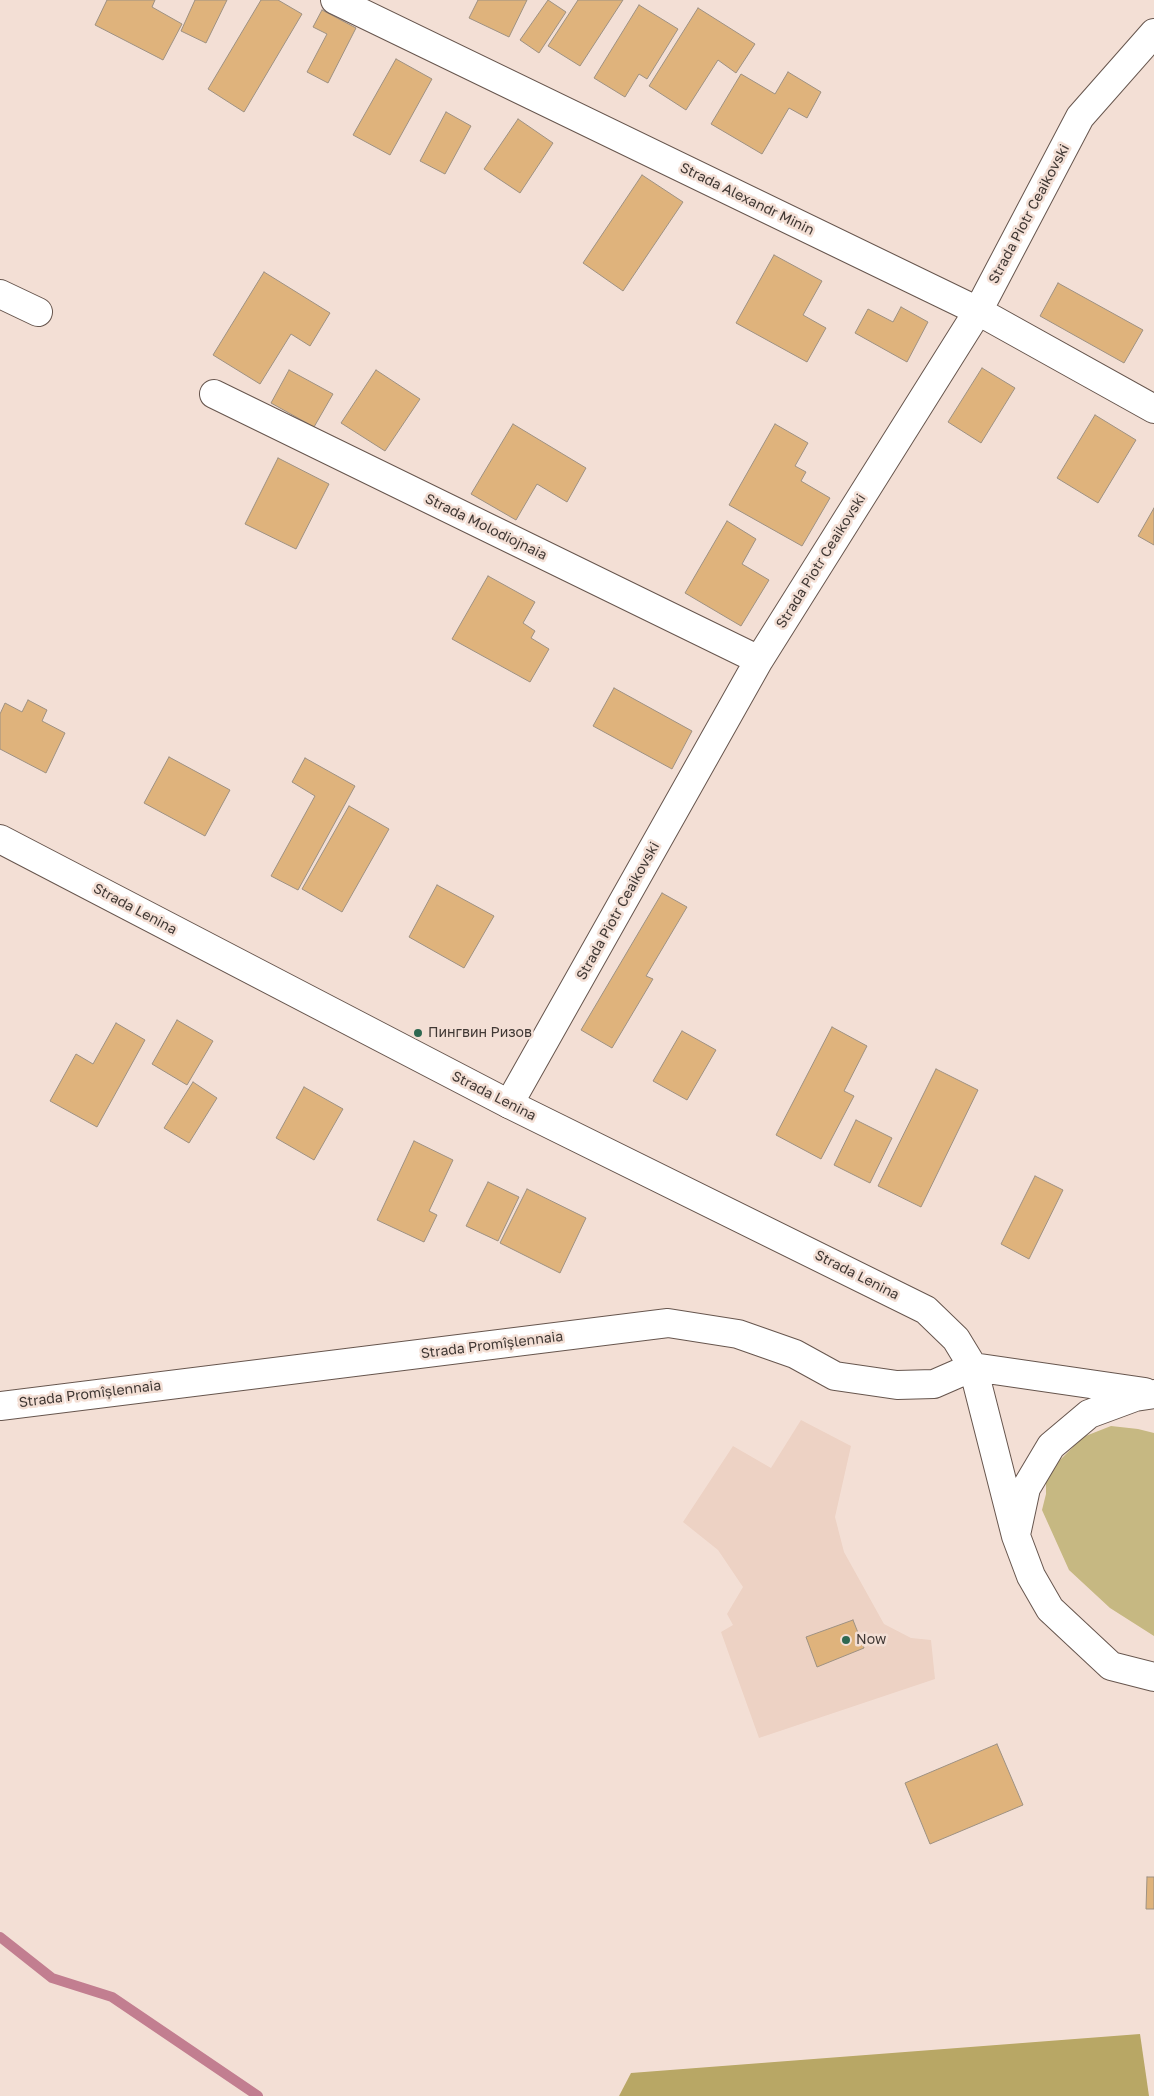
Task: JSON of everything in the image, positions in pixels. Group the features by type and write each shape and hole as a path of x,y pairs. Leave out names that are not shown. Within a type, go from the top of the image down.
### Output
{"street":[{"name":"Strada Alexandr Minin","path":"335,0 978,311 1154,409"},
{"name":"Strada Piotr Ceaikovski","path":"509,1104 759,660 978,311 1080,118 1154,33"},
{"path":"0,294 38,312"},
{"name":"Strada Molodiojnaia","path":"214,394 759,660"},
{"name":"Strada Lenina","path":"0,839 509,1104 926,1310 956,1339 973,1367 1016,1536 1031,1576 1050,1609 1111,1666 1154,1677"},
{"name":"Strada Promîșlennaia","path":"0,1406 668,1323 738,1334 795,1354 835,1376 898,1384 934,1384 973,1367"},
{"path":"973,1367 1154,1394"},
{"path":"1016,1536 1026,1488 1051,1446 1089,1414 1135,1396 1154,1394"}],"shaded area":[{"path":"801,1420 851,1446 835,1517 844,1552 884,1624 911,1638 931,1640 935,1679 759,1738 721,1632 733,1625 727,1614 743,1587 718,1550 683,1522 733,1446 771,1468"},
{"path":"1111,1426 1154,1433 1154,1636 1110,1608 1069,1570 1042,1510 1046,1494 1046,1479 1054,1466 1083,1437"},
{"path":"1140,2034 1149,2096 619,2096 631,2073"}],"building":[{"path":"107,0 155,0 152,7 182,24 163,60 95,25"},
{"path":"195,0 227,0 206,43 181,31"},
{"path":"261,0 278,0 302,14 244,112 208,89"},
{"path":"478,0 527,0 509,37 469,18"},
{"path":"548,0 566,12 539,53 520,40"},
{"path":"578,0 623,0 580,66 548,46"},
{"path":"639,5 678,29 647,79 639,74 625,97 594,78"},
{"path":"698,8 755,44 736,73 718,60 686,110 649,86"},
{"path":"322,10 356,28 328,83 307,72 327,34 313,27"},
{"path":"396,59 432,79 390,155 353,135"},
{"path":"788,72 821,92 807,118 789,108 762,154 711,124 741,74 775,94"},
{"path":"446,112 471,126 445,174 420,161"},
{"path":"518,119 553,143 520,193 484,169"},
{"path":"642,175 683,202 623,291 583,263"},
{"path":"774,255 822,281 803,315 826,328 807,362 736,323"},
{"path":"264,272 330,313 310,346 291,334 260,384 213,355"},
{"path":"1058,283 1143,330 1124,363 1040,316"},
{"path":"901,307 928,322 907,362 855,333 868,309 893,322"},
{"path":"982,368 1015,388 981,443 948,422"},
{"path":"289,370 333,394 314,427 271,403"},
{"path":"376,370 420,399 385,451 341,423"},
{"path":"1095,415 1136,440 1098,503 1057,478"},
{"path":"513,424 586,468 567,502 537,484 516,520 471,494"},
{"path":"775,424 808,443 795,466 806,472 801,481 830,498 802,546 729,505"},
{"path":"278,458 329,484 296,549 245,524"},
{"path":"1154,508 1154,545 1138,536"},
{"path":"727,521 756,539 742,564 769,580 741,626 685,593"},
{"path":"488,576 535,602 523,623 535,631 531,638 549,649 530,682 452,639"},
{"path":"614,688 692,731 672,769 593,726"},
{"path":"28,700 47,710 42,721 65,733 46,773 0,749 0,714 5,703 22,712"},
{"path":"169,757 230,790 205,836 144,803"},
{"path":"305,758 355,786 298,890 271,876 315,796 292,782"},
{"path":"349,806 389,829 342,912 302,889"},
{"path":"437,885 494,916 464,968 409,937"},
{"path":"662,893 687,907 646,976 653,979 612,1048 581,1030"},
{"path":"177,1020 213,1041 187,1085 152,1064"},
{"path":"116,1023 145,1040 97,1127 50,1101 76,1054 93,1064"},
{"path":"832,1027 867,1046 844,1091 854,1096 821,1159 776,1135"},
{"path":"682,1031 716,1050 687,1100 653,1081"},
{"path":"936,1069 978,1090 921,1207 878,1186"},
{"path":"193,1082 217,1098 189,1143 164,1128"},
{"path":"304,1087 343,1109 314,1160 276,1138"},
{"path":"856,1120 892,1138 870,1183 834,1165"},
{"path":"414,1141 453,1160 429,1211 437,1215 424,1242 377,1220"},
{"path":"1035,1176 1063,1190 1029,1259 1001,1244"},
{"path":"488,1182 519,1197 498,1241 466,1226"},
{"path":"527,1189 586,1218 560,1273 500,1243"},
{"path":"853,1620 864,1648 817,1667 806,1637"},
{"path":"997,1744 1023,1805 930,1844 905,1783"},
{"path":"1147,1877 1154,1877 1154,1909 1146,1909"}],"waterway":[{"path":"0,1937 52,1978 112,1997 258,2096"}],"place":[{"name":"Пингвин Ризов","path":"418,1033"},
{"name":"Now","path":"846,1640"}]}
